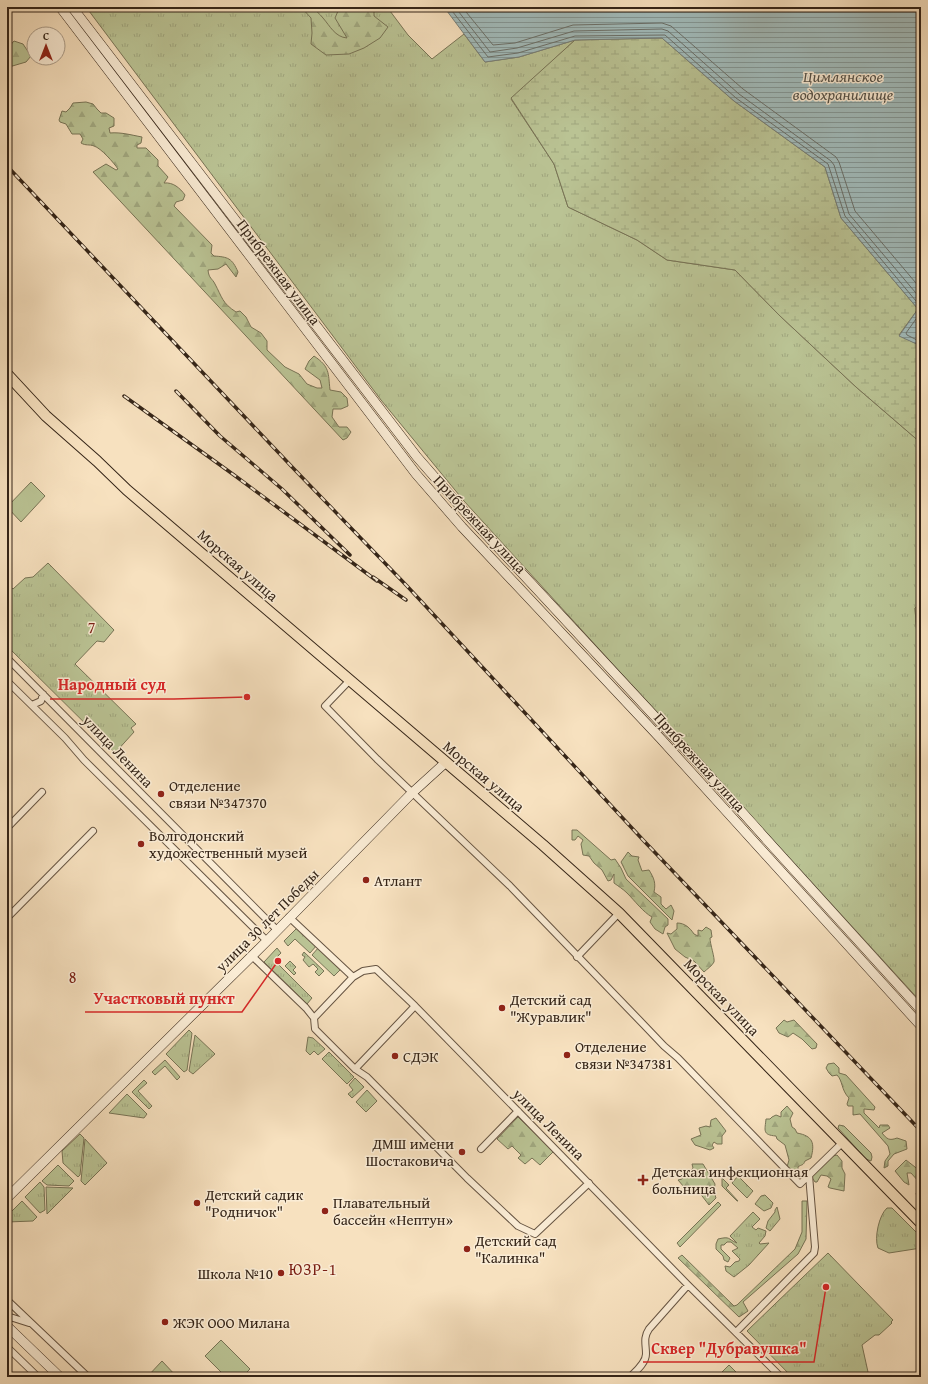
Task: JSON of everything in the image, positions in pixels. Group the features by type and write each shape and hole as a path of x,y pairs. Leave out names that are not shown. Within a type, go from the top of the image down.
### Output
{"main road":[{"name":"Прибрежная улица","path":"60,7 416,474 462,527 660,738 921,1026"},
{"name":"Прибрежная улица","path":"72,7 417,457 471,518 698,763 921,1010"},
{"name":"Морская улица","path":"7,374 46,416 127,490 445,763 543,845 619,913 921,1223"},
{"name":"улица 30 лет Победы","path":"7,1198 267,941 412,793 445,763"},
{"path":"7,1326 60,1377"}],"street":[{"name":"улица Ленина","path":"7,658 277,930"},
{"path":"350,680 325,706 377,759 510,886 659,1041 678,1058 800,1184 842,1143"},
{"name":"улица Ленина","path":"7,681 65,738 84,760 267,941"},
{"path":"32,705 41,701 43,694"},
{"path":"7,828 42,792"},
{"path":"7,918 92,831"},
{"path":"578,957 619,913"},
{"path":"289,917 353,977 314,1018"},
{"path":"252,956 306,1008 314,1018 315,1029 355,1069 367,1077 462,1173 518,1226 535,1234 589,1183"},
{"name":"улица Ленина","path":"353,977 363,971 376,969 415,1006 688,1285 781,1377"},
{"path":"355,1069 415,1006"},
{"path":"481,1149 518,1111"},
{"path":"736,1332 814,1253 815,1247 809,1175"},
{"path":"630,1377 643,1363 646,1355 645,1335 688,1285"},
{"path":"7,1300 88,1377"},
{"path":"7,1316 31,1323"},
{"path":"7,1347 38,1377"}],"green space":[{"path":"86,7 387,7 408,35 432,59 464,34 485,62 519,57 575,40 511,99 554,164 568,207 637,240 667,260 735,270 779,315 856,387 921,443 921,603 915,608 918,650 921,652 921,1002 464,501 381,400"},
{"path":"301,7 311,7 339,36 347,38 335,18 338,11 335,7 374,7 374,16 388,27 380,38 364,48 349,54 326,55 311,44 311,18"},
{"path":"662,38 734,101 825,167 841,218 918,309 899,335 921,346 921,443 856,387 779,315 735,270 667,260 637,240 568,207 554,164 511,98 575,40"},
{"path":"14,41 23,44 26,48 26,62 9,67 7,66 7,49"},
{"path":"86,102 93,104 101,113 106,113 114,118 114,126 109,128 110,133 122,133 142,137 141,143 137,145 137,148 146,148 158,160 158,166 168,177 164,183 170,183 176,186 185,195 183,200 176,202 174,206 212,245 211,253 214,256 229,259 234,264 238,272 236,277 226,264 218,269 208,270 210,277 228,306 236,312 240,311 246,317 251,327 261,333 267,341 267,350 285,367 299,374 307,384 317,388 322,388 320,380 305,369 309,361 314,356 323,363 327,370 330,390 341,392 347,398 348,406 341,409 333,409 332,417 339,427 347,427 351,432 347,438 343,440 93,172 106,164 116,170 118,169 97,147 81,143 83,139 80,134 72,134 66,124 60,122 59,120 62,111 66,112 73,103"},
{"path":"31,482 45,496 21,522 7,507"},
{"path":"48,563 114,630 104,642 97,641 75,664 136,724 131,728 134,732 115,753 7,646 7,584 13,589 25,578 33,577"},
{"path":"921,603 921,652 918,651 915,608"},
{"path":"572,830 577,830 611,860 615,859 626,879 668,919 668,925 665,927 663,934 655,929 650,922 652,917 614,883 614,874 611,880 608,881 602,870 589,856 583,855 581,844 583,840 578,836 575,840 572,840"},
{"path":"628,852 632,856 639,857 638,860 642,871 649,870 654,881 654,892 661,897 661,904 666,909 671,905 674,911 672,920 628,876 621,862"},
{"path":"677,923 685,925 698,936 698,930 702,931 706,927 711,930 712,937 710,938 710,941 714,962 704,972 694,961 685,957 675,949 667,933 671,934 677,929"},
{"path":"298,927 317,945 310,953 295,939 288,946 284,941"},
{"path":"319,947 341,969 334,976 312,955"},
{"path":"277,948 281,953 274,960 312,998 307,1004 264,962"},
{"path":"304,952 324,971 319,976 315,972 318,969 313,964 309,967 303,960 305,957 302,955"},
{"path":"290,961 296,967 293,970 296,973 294,975 285,966"},
{"path":"784,1020 787,1022 794,1020 817,1044 816,1048 812,1049 802,1039 793,1033 788,1037 779,1033 776,1028"},
{"path":"189,1030 192,1033 187,1070 184,1072 166,1054"},
{"path":"195,1035 215,1054 193,1074 189,1071"},
{"path":"308,1037 313,1038 325,1049 318,1055 314,1051 310,1055 306,1051"},
{"path":"329,1052 354,1077 347,1084 322,1059"},
{"path":"165,1060 180,1077 177,1080 165,1066 155,1075 152,1072"},
{"path":"834,1063 839,1068 839,1073 846,1075 875,1107 874,1110 864,1109 864,1113 879,1128 880,1125 888,1125 890,1128 882,1133 888,1139 897,1138 906,1141 907,1149 894,1154 888,1161 888,1166 884,1168 885,1161 890,1154 888,1146 860,1114 853,1115 853,1106 848,1106 847,1104 849,1098 846,1095 839,1077 837,1075 832,1076 826,1068 828,1064"},
{"path":"355,1078 364,1087 352,1098 348,1094 353,1090 349,1085"},
{"path":"144,1080 147,1083 138,1091 152,1106 149,1109 132,1092"},
{"path":"367,1090 377,1101 366,1112 356,1102"},
{"path":"127,1094 147,1114 144,1118 109,1113"},
{"path":"787,1106 793,1113 790,1119 792,1127 797,1133 810,1138 813,1144 811,1158 798,1167 798,1173 787,1167 789,1160 785,1145 777,1139 776,1136 768,1134 765,1131 766,1119 770,1119 776,1115 781,1117 781,1112"},
{"path":"518,1117 554,1151 540,1165 532,1158 525,1164 518,1158 521,1155 512,1146 508,1149 497,1139"},
{"path":"716,1118 726,1131 722,1136 722,1144 717,1144 714,1142 712,1145 714,1148 710,1150 695,1145 691,1139 701,1135 699,1128 706,1126 710,1127 711,1120"},
{"path":"839,1125 844,1126 871,1153 871,1161 866,1159 838,1128"},
{"path":"80,1134 84,1138 80,1175 78,1177 63,1163 62,1151"},
{"path":"85,1139 107,1163 85,1185 81,1181"},
{"path":"837,1155 842,1161 842,1168 845,1174 844,1191 828,1187 831,1179 827,1176 821,1175 817,1182 815,1182 811,1176 833,1156"},
{"path":"906,1160 921,1173 921,1201 916,1194 920,1183 911,1173 907,1173 909,1185 904,1182 895,1171"},
{"path":"692,1164 703,1164 715,1184 714,1192 716,1198 709,1205 699,1192 692,1194 688,1191 688,1187 685,1185 684,1187 678,1180 682,1179 693,1168"},
{"path":"58,1165 74,1181 69,1186 47,1185 42,1181"},
{"path":"738,1176 753,1191 747,1198 732,1183"},
{"path":"722,1178 729,1185 726,1188 738,1201 722,1186"},
{"path":"40,1182 44,1187 45,1210 40,1213 25,1197"},
{"path":"46,1187 73,1188 47,1214"},
{"path":"765,1195 773,1203 771,1208 764,1211 755,1204 761,1196"},
{"path":"22,1201 37,1217 33,1221 7,1222 7,1216"},
{"path":"802,1201 807,1201 806,1239 798,1254 743,1302 748,1311 739,1317 678,1258 682,1255 734,1306 737,1305 795,1249 802,1232"},
{"path":"718,1202 721,1205 680,1247 677,1243"},
{"path":"777,1207 780,1219 770,1231 766,1228 768,1221"},
{"path":"887,1208 892,1208 921,1237 921,1248 889,1253 878,1248 878,1227 884,1211"},
{"path":"753,1212 760,1219 752,1227 756,1230 758,1228 766,1231 765,1236 759,1243 769,1243 749,1265 734,1277 726,1271 725,1266 730,1267 735,1262 739,1261 740,1259 732,1251 738,1248 731,1242 721,1245 721,1249 730,1258 728,1262 724,1260 723,1256 716,1249 716,1244 718,1239 725,1238 729,1238 737,1243 730,1236"},
{"path":"828,1253 893,1320 891,1322 892,1323 879,1335 875,1335 862,1345 868,1372 862,1377 792,1377 747,1331"},
{"path":"221,1340 250,1369 242,1377 226,1377 205,1356"},
{"path":"162,1361 177,1377 147,1377"},
{"path":"729,1365 739,1375 737,1377 717,1377"}],"water":[{"name":"Цимлянское водохранилище","path":"444,7 921,7 921,346 899,336 918,309 841,218 825,167 734,101 662,38 575,40 519,57 485,62"}],"railway":[{"path":"7,166 407,586 644,841 921,1131"},
{"path":"176,391 220,436 282,489 350,555"},
{"path":"124,396 377,581"},
{"path":"373,577 406,600"}],"place":[{"name":"Народный суд","path":"247,697"},
{"name":"Отделение связи №347370","path":"161,794"},
{"name":"Волгодонский художественный музей","path":"141,844"},
{"name":"Атлант","path":"366,880"},
{"name":"Участковый пункт","path":"278,961"},
{"name":"Детский сад \"Журавлик\"","path":"502,1008"},
{"name":"Отделение связи №347381","path":"567,1055"},
{"name":"СДЭК","path":"395,1056"},
{"name":"ДМШ имени Шостаковича","path":"462,1152"},
{"name":"Детская инфекционная больница","path":"643,1180"},
{"name":"Детский садик \"Родничок\"","path":"197,1203"},
{"name":"Плавательный бассейн «Нептун»","path":"325,1211"},
{"name":"Детский сад \"Калинка\"","path":"467,1249"},
{"name":"Школа №10","path":"281,1273"},
{"name":"Сквер \"Дубравушка\"","path":"826,1287"},
{"name":"ЖЭК ООО Милана","path":"165,1322"}],"district":[{"name":"7","path":"92,627"},
{"name":"8","path":"73,977"},
{"name":"ЮЗР-1","path":"313,1269"}]}
